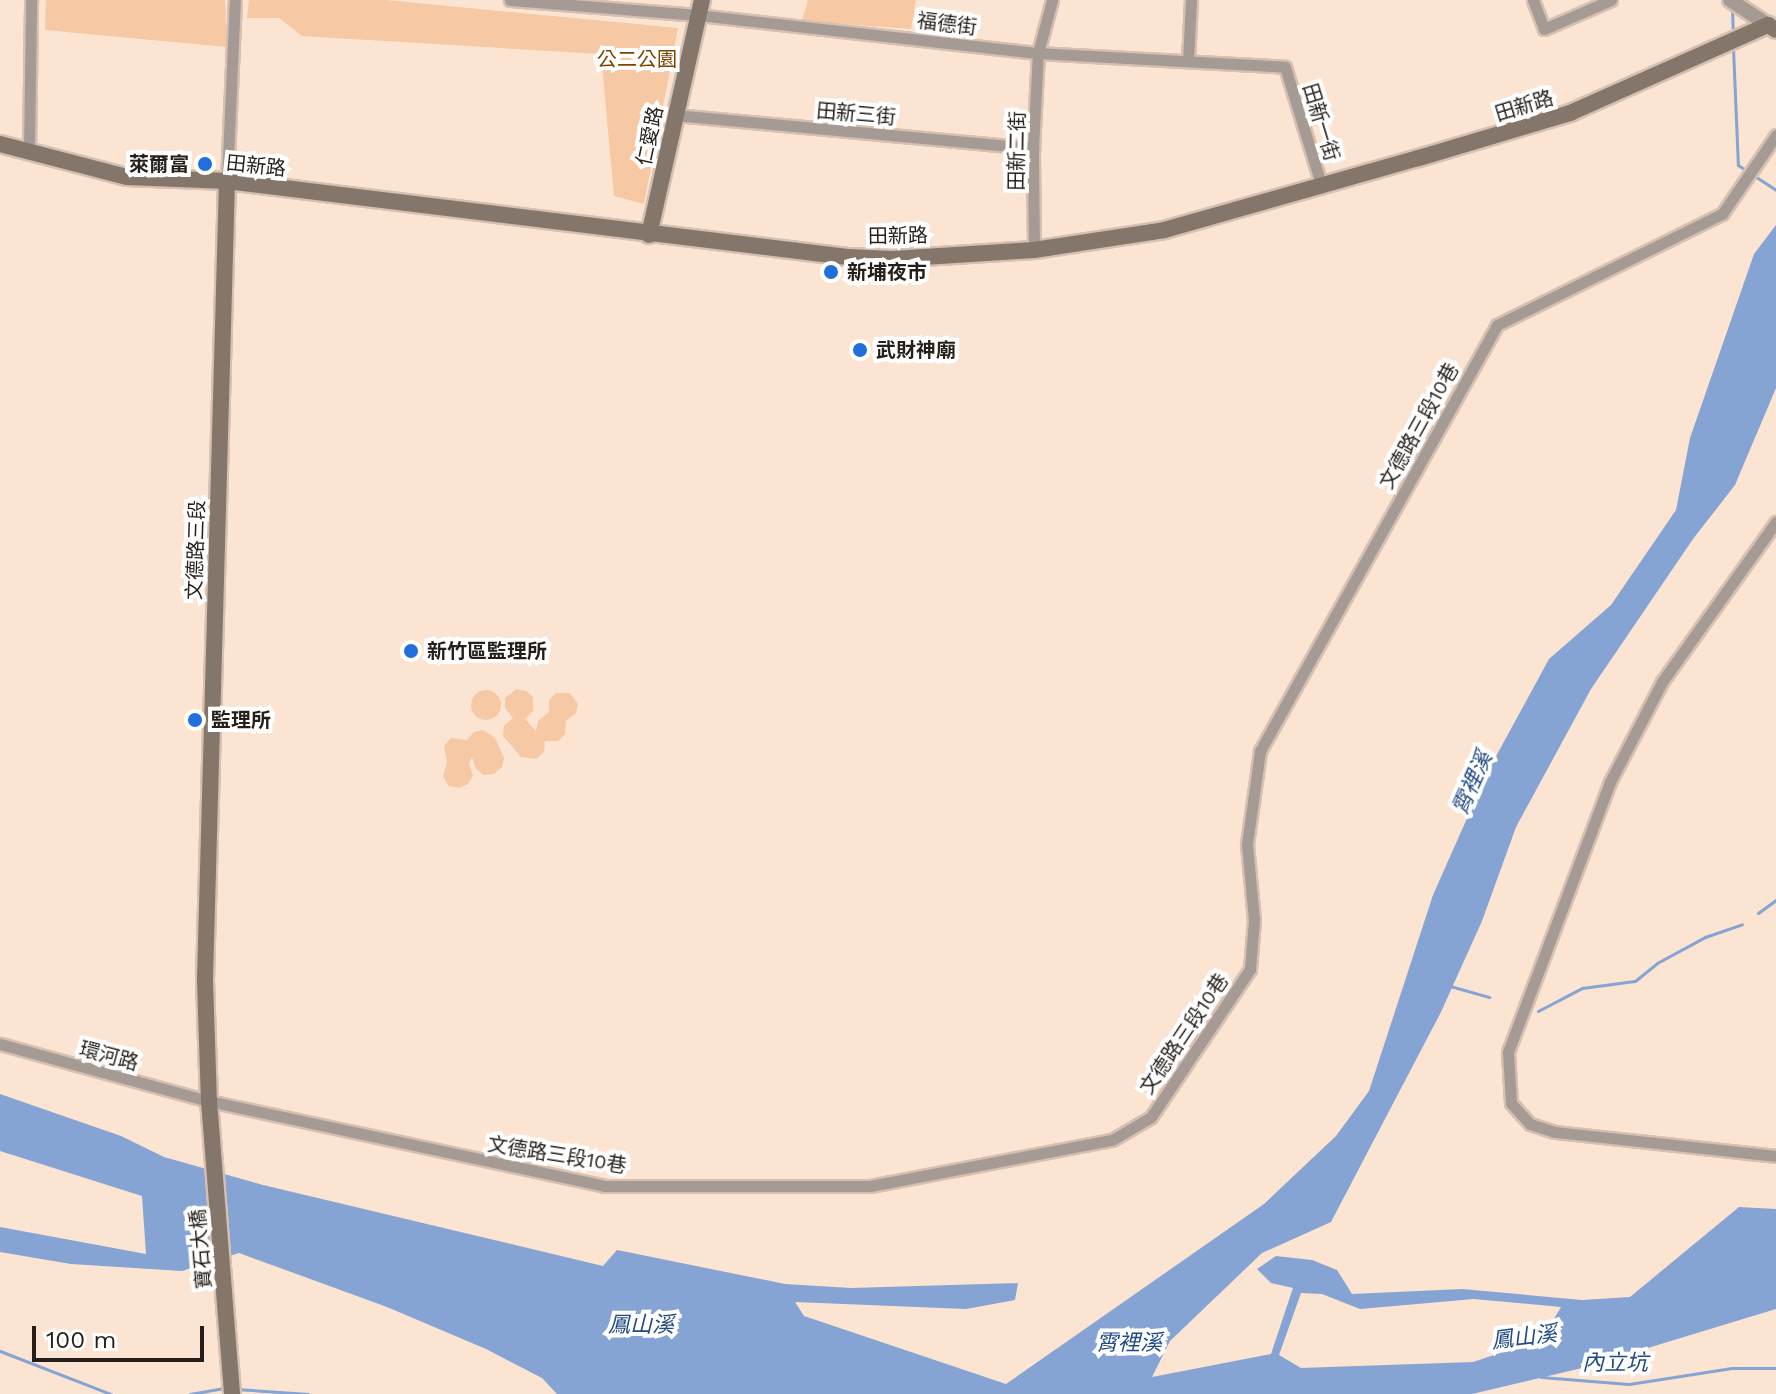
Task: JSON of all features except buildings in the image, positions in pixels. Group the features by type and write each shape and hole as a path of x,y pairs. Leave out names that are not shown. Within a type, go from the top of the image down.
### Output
{"main road":[{"name":"仁愛路","path":"649,235 700,7"},
{"name":"田新路","path":"0,144 127,177 227,181 649,235 877,258 1034,250 1164,230 1322,187 1570,113 1772,27"},
{"name":"文德路三段","path":"209,1101 205,981 227,181"},
{"name":"寶石大橋","path":"209,1101 232,1394"}],"street":[{"path":"29,151 31,0"},
{"name":"文德路三段","path":"227,181 235,0"},
{"name":"福德街","path":"510,0 700,7 1038,53 1285,67"},
{"name":"田新二街","path":"1034,250 1033,148 1038,53 1052,0"},
{"path":"1188,61 1191,0"},
{"path":"1533,0 1544,29 1611,0"},
{"path":"1730,0 1772,27"},
{"name":"田新一街","path":"1285,67 1322,187"},
{"name":"田新三街","path":"675,115 1033,148"},
{"name":"文德路三段10巷","path":"209,1101 604,1186 870,1186 1112,1140 1151,1117 1250,969 1254,920 1247,844 1260,751 1497,325 1722,214 1776,135"},
{"path":"1776,522 1662,682 1610,782 1508,1052 1511,1103 1530,1124 1555,1132 1776,1156"},
{"name":"環河路","path":"0,1044 209,1101"}],"green space":[{"path":"46,0 225,0 227,47 45,30"},
{"name":"公二公園","path":"249,0 386,0 678,28 644,204 614,196 601,54 302,36 279,18 247,18"},
{"path":"808,0 916,0 911,29 802,21"},
{"path":"517,689 533,697 533,711 525,719 536,731 538,721 549,712 549,700 556,693 570,693 578,704 576,713 566,721 565,734 558,741 545,741 544,752 536,759 521,757 503,736 504,726 513,718 505,708 505,698"},
{"path":"486,690 497,694 501,705 497,716 486,720 475,716 471,705 475,694"},
{"path":"483,730 495,738 504,758 502,767 494,774 484,775 476,769 472,757 469,763 473,776 468,784 459,788 449,786 443,777 447,762 444,746 451,738 467,740 474,732"}],"water":[{"name":"鳳山溪","path":"1776,225 1776,388 1735,485 1693,539 1591,689 1516,827 1482,921 1441,1012 1331,1222 1262,1253 1170,1341 1152,1377 1271,1354 1293,1288 1271,1283 1257,1269 1276,1256 1312,1260 1337,1270 1352,1294 1462,1289 1582,1300 1630,1297 1739,1207 1776,1209 1776,1309 1582,1368 1472,1394 557,1394 542,1378 486,1349 387,1307 239,1253 182,1271 71,1264 0,1252 0,1227 146,1254 142,1196 0,1151 0,1094 121,1136 164,1157 263,1185 603,1266 617,1250 785,1284 851,1288 1018,1283 1015,1300 966,1309 795,1302 804,1316 1006,1384 1264,1204 1336,1136 1369,1091 1433,895 1488,771 1549,659 1611,605 1676,510 1690,438 1754,254","holes":["1301,1293 1322,1294 1360,1309 1474,1299 1561,1307 1542,1339 1473,1362 1301,1368 1279,1355"]}],"waterway":[{"path":"1732,8 1733,32"},
{"path":"1733,48 1738,165 1747,171"},
{"path":"1753,175 1776,190"},
{"path":"1758,913 1776,900"},
{"path":"1538,1011 1582,988 1635,981 1657,963 1705,937 1742,924"},
{"path":"1450,986 1489,997"},
{"path":"0,1351 111,1394"},
{"name":"內立坑","path":"1541,1377 1629,1384 1732,1368 1776,1368"},
{"path":"190,1394 225,1388"},
{"path":"236,1389 308,1394"}],"place":[{"name":"萊爾富","path":"205,164"},
{"name":"新埔夜市","path":"831,272"},
{"name":"武財神廟","path":"860,350"},
{"name":"新竹區監理所","path":"411,651"},
{"name":"監理所","path":"195,720"}],"water label":[{"name":"霄裡溪","path":"1472,783"},
{"name":"霄裡溪","path":"1129,1343"}]}
